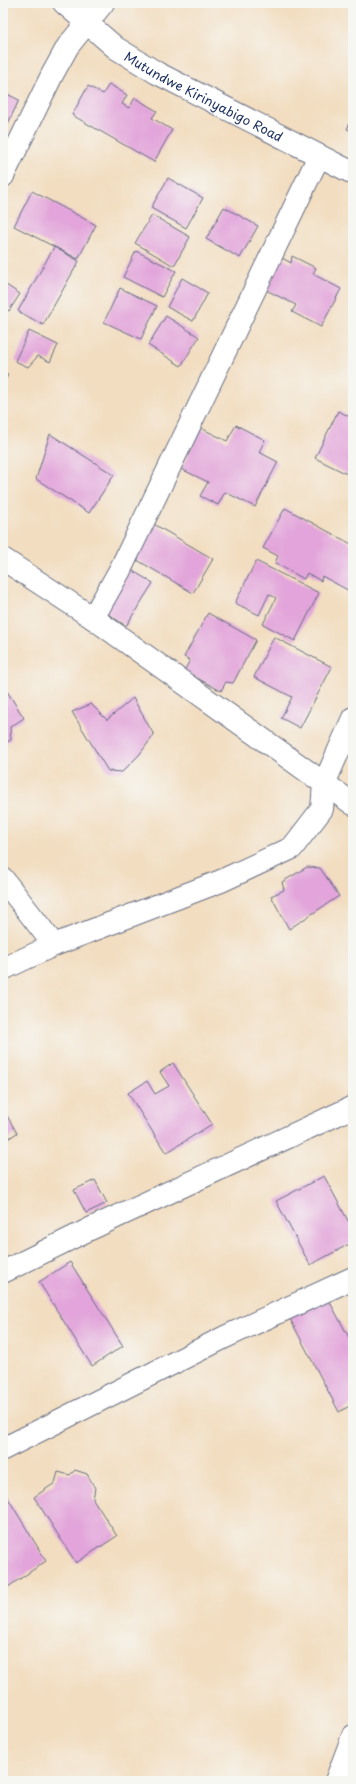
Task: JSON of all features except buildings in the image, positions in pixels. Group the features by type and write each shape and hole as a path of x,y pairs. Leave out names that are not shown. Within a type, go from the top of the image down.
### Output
{"street":[{"name":"Mutundwe Kirinyabigo Road","path":"64,3 116,48 157,73 353,173"},
{"path":"3,176 52,75 68,46 103,3"},
{"path":"93,618 120,570 319,156"},
{"path":"3,559 93,618 353,804"},
{"path":"3,969 54,945 221,881 292,848 322,809 324,784 353,718"},
{"path":"3,879 54,945"},
{"path":"3,1272 90,1229 353,1107"},
{"path":"3,1449 225,1337 353,1278"},
{"path":"336,1781 353,1736"}]}
